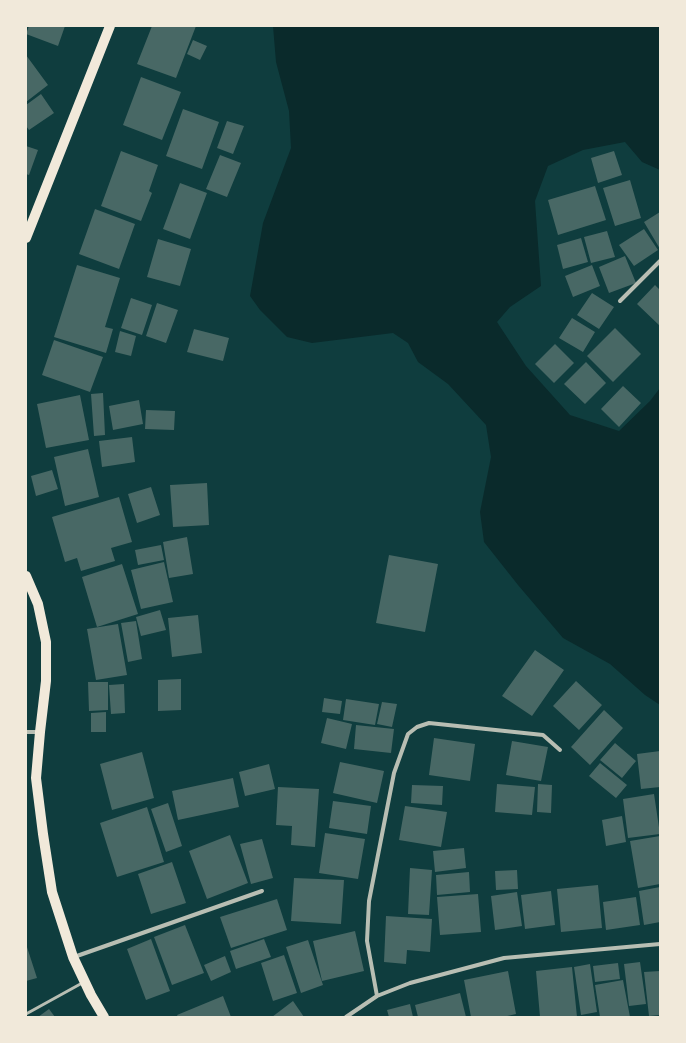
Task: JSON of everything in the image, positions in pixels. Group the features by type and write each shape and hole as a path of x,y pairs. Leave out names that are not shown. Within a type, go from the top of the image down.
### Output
{"main road":[{"path":"26,238 110,26"},
{"path":"26,576 38,604 46,642 46,681 36,778 52,892 73,957 91,995 104,1017"}],"street":[{"path":"620,301 660,261"},
{"path":"377,996 367,941 369,901 394,773 408,734 417,727 428,723 543,735 560,750"},
{"path":"26,732 40,732"},
{"path":"73,957 262,891"},
{"path":"346,1017 377,996 410,983 504,958 660,944"}],"lane":[{"path":"26,1014 85,981"}],"water":[{"path":"273,26 660,26 660,170 642,162 625,142 583,150 548,166 535,201 541,286 510,307 497,322 526,366 570,415 619,431 650,401 660,388 660,705 645,695 610,664 563,638 484,542 480,512 491,457 486,425 448,384 418,362 408,343 393,333 312,343 287,337 260,310 250,296 263,223 291,148 289,111 276,62"}],"building":[{"path":"29,26 65,26 58,46 26,34"},
{"path":"152,26 196,26 176,78 137,64"},
{"path":"193,40 207,46 200,60 187,54"},
{"path":"26,55 48,85 26,102"},
{"path":"141,77 181,92 162,140 123,125"},
{"path":"41,94 54,113 29,130 26,126 26,105"},
{"path":"183,109 219,122 202,169 166,156"},
{"path":"227,121 244,126 233,154 217,148"},
{"path":"26,146 38,150 29,175 26,174"},
{"path":"121,151 158,165 149,191 152,193 141,221 101,206"},
{"path":"614,151 622,175 598,183 591,158"},
{"path":"220,155 241,163 227,197 206,189"},
{"path":"630,180 641,218 615,226 603,188"},
{"path":"180,183 207,193 190,239 163,229"},
{"path":"595,186 606,220 558,235 548,200"},
{"path":"95,209 135,224 119,269 79,254"},
{"path":"660,212 660,249 644,222"},
{"path":"644,229 658,250 634,266 619,245"},
{"path":"607,231 615,257 591,263 584,237"},
{"path":"581,238 588,262 563,269 557,245"},
{"path":"158,239 191,249 180,286 147,277"},
{"path":"625,256 636,283 609,293 599,267"},
{"path":"77,265 120,278 105,327 113,329 106,353 54,337"},
{"path":"592,265 600,286 573,297 565,276"},
{"path":"655,285 660,290 660,326 637,304"},
{"path":"592,293 614,307 599,329 577,315"},
{"path":"131,298 152,305 142,335 121,328"},
{"path":"157,303 178,310 166,343 146,336"},
{"path":"572,318 595,332 583,352 559,338"},
{"path":"615,328 641,354 613,382 587,356"},
{"path":"194,329 229,338 223,361 187,352"},
{"path":"120,331 136,336 131,356 115,352"},
{"path":"54,340 103,357 90,392 42,375"},
{"path":"555,344 574,363 554,383 535,364"},
{"path":"586,362 606,383 585,404 564,384"},
{"path":"623,386 641,403 619,427 601,409"},
{"path":"103,393 105,435 94,436 91,394"},
{"path":"80,395 89,440 46,448 37,404"},
{"path":"139,400 143,424 113,430 109,406"},
{"path":"146,410 175,411 174,430 145,429"},
{"path":"132,437 135,462 102,467 99,441"},
{"path":"88,449 99,497 65,506 54,457"},
{"path":"52,470 58,489 36,496 31,476"},
{"path":"207,483 209,525 173,527 170,485"},
{"path":"151,487 160,515 137,523 128,494"},
{"path":"119,497 132,542 111,548 115,561 81,571 77,558 65,562 52,517"},
{"path":"187,537 193,574 169,578 163,542"},
{"path":"161,545 164,560 138,565 135,550"},
{"path":"389,555 438,564 425,632 376,623"},
{"path":"164,562 173,602 141,609 131,570"},
{"path":"122,564 138,614 97,627 82,577"},
{"path":"160,610 166,630 141,636 136,617"},
{"path":"198,615 202,653 172,657 168,618"},
{"path":"136,621 142,659 128,662 121,623"},
{"path":"118,624 127,675 96,680 87,629"},
{"path":"535,650 564,670 532,716 502,696"},
{"path":"181,679 181,710 158,711 158,680"},
{"path":"576,681 602,705 579,730 553,706"},
{"path":"88,682 108,682 108,710 89,711"},
{"path":"124,684 125,713 111,714 109,685"},
{"path":"324,698 342,701 340,714 322,712"},
{"path":"346,699 379,704 375,725 343,720"},
{"path":"382,702 397,704 392,727 377,724"},
{"path":"604,710 623,728 590,765 571,747"},
{"path":"106,712 106,732 91,732 91,713"},
{"path":"327,718 352,724 346,749 321,743"},
{"path":"356,725 394,729 391,753 354,749"},
{"path":"434,738 475,744 470,781 429,775"},
{"path":"512,741 548,747 541,781 506,775"},
{"path":"615,743 636,761 622,778 600,760"},
{"path":"660,751 660,787 641,789 637,754"},
{"path":"142,752 154,798 112,810 100,764"},
{"path":"340,762 384,771 377,803 333,793"},
{"path":"600,763 627,785 616,798 589,776"},
{"path":"269,764 275,789 245,796 239,772"},
{"path":"233,778 239,807 178,820 172,791"},
{"path":"497,784 535,787 532,815 495,812"},
{"path":"538,784 552,785 551,813 537,812"},
{"path":"412,785 443,786 442,805 411,803"},
{"path":"278,787 319,789 315,847 291,845 292,826 276,825"},
{"path":"654,794 660,834 628,838 623,799"},
{"path":"333,801 371,806 367,834 329,828"},
{"path":"168,803 182,846 166,852 151,809"},
{"path":"405,806 447,812 441,847 399,840"},
{"path":"147,807 164,862 117,877 100,823"},
{"path":"622,816 626,842 606,846 602,820"},
{"path":"325,833 365,839 358,879 319,873"},
{"path":"230,835 248,883 207,899 189,851"},
{"path":"660,836 660,884 638,888 630,841"},
{"path":"262,839 273,878 251,884 240,844"},
{"path":"464,848 466,868 435,872 433,851"},
{"path":"172,862 186,903 151,914 138,874"},
{"path":"410,868 432,870 429,915 408,914"},
{"path":"517,870 518,889 496,890 495,871"},
{"path":"469,872 470,892 437,895 436,875"},
{"path":"294,878 344,880 341,924 291,921"},
{"path":"598,885 602,928 561,932 557,889"},
{"path":"660,887 660,922 644,925 639,891"},
{"path":"551,891 555,925 525,929 521,895"},
{"path":"517,892 522,926 495,930 491,896"},
{"path":"478,894 481,932 440,935 437,897"},
{"path":"636,897 640,925 606,930 603,902"},
{"path":"277,899 287,930 231,948 220,917"},
{"path":"386,916 432,919 430,952 407,950 406,964 384,962"},
{"path":"185,925 204,973 172,985 154,937"},
{"path":"355,931 364,971 322,981 313,941"},
{"path":"151,939 170,991 146,1000 127,949"},
{"path":"264,939 271,957 236,969 230,951"},
{"path":"308,940 323,985 301,993 286,947"},
{"path":"26,944 37,978 26,981"},
{"path":"284,955 297,993 273,1001 261,963"},
{"path":"225,956 231,972 211,981 204,965"},
{"path":"640,962 646,1004 629,1006 624,964"},
{"path":"618,963 620,979 595,982 593,966"},
{"path":"590,964 597,1012 581,1015 574,967"},
{"path":"572,967 577,1017 540,1017 536,971"},
{"path":"508,971 516,1014 503,1017 471,1017 464,980"},
{"path":"660,971 660,1015 649,1016 644,972"},
{"path":"623,980 630,1017 600,1017 595,985"},
{"path":"460,993 466,1017 418,1017 415,1005"},
{"path":"223,996 231,1017 178,1017 177,1015"},
{"path":"293,1001 304,1017 272,1017"},
{"path":"410,1004 413,1017 389,1017 387,1010"},
{"path":"49,1009 55,1017 38,1017"}]}
